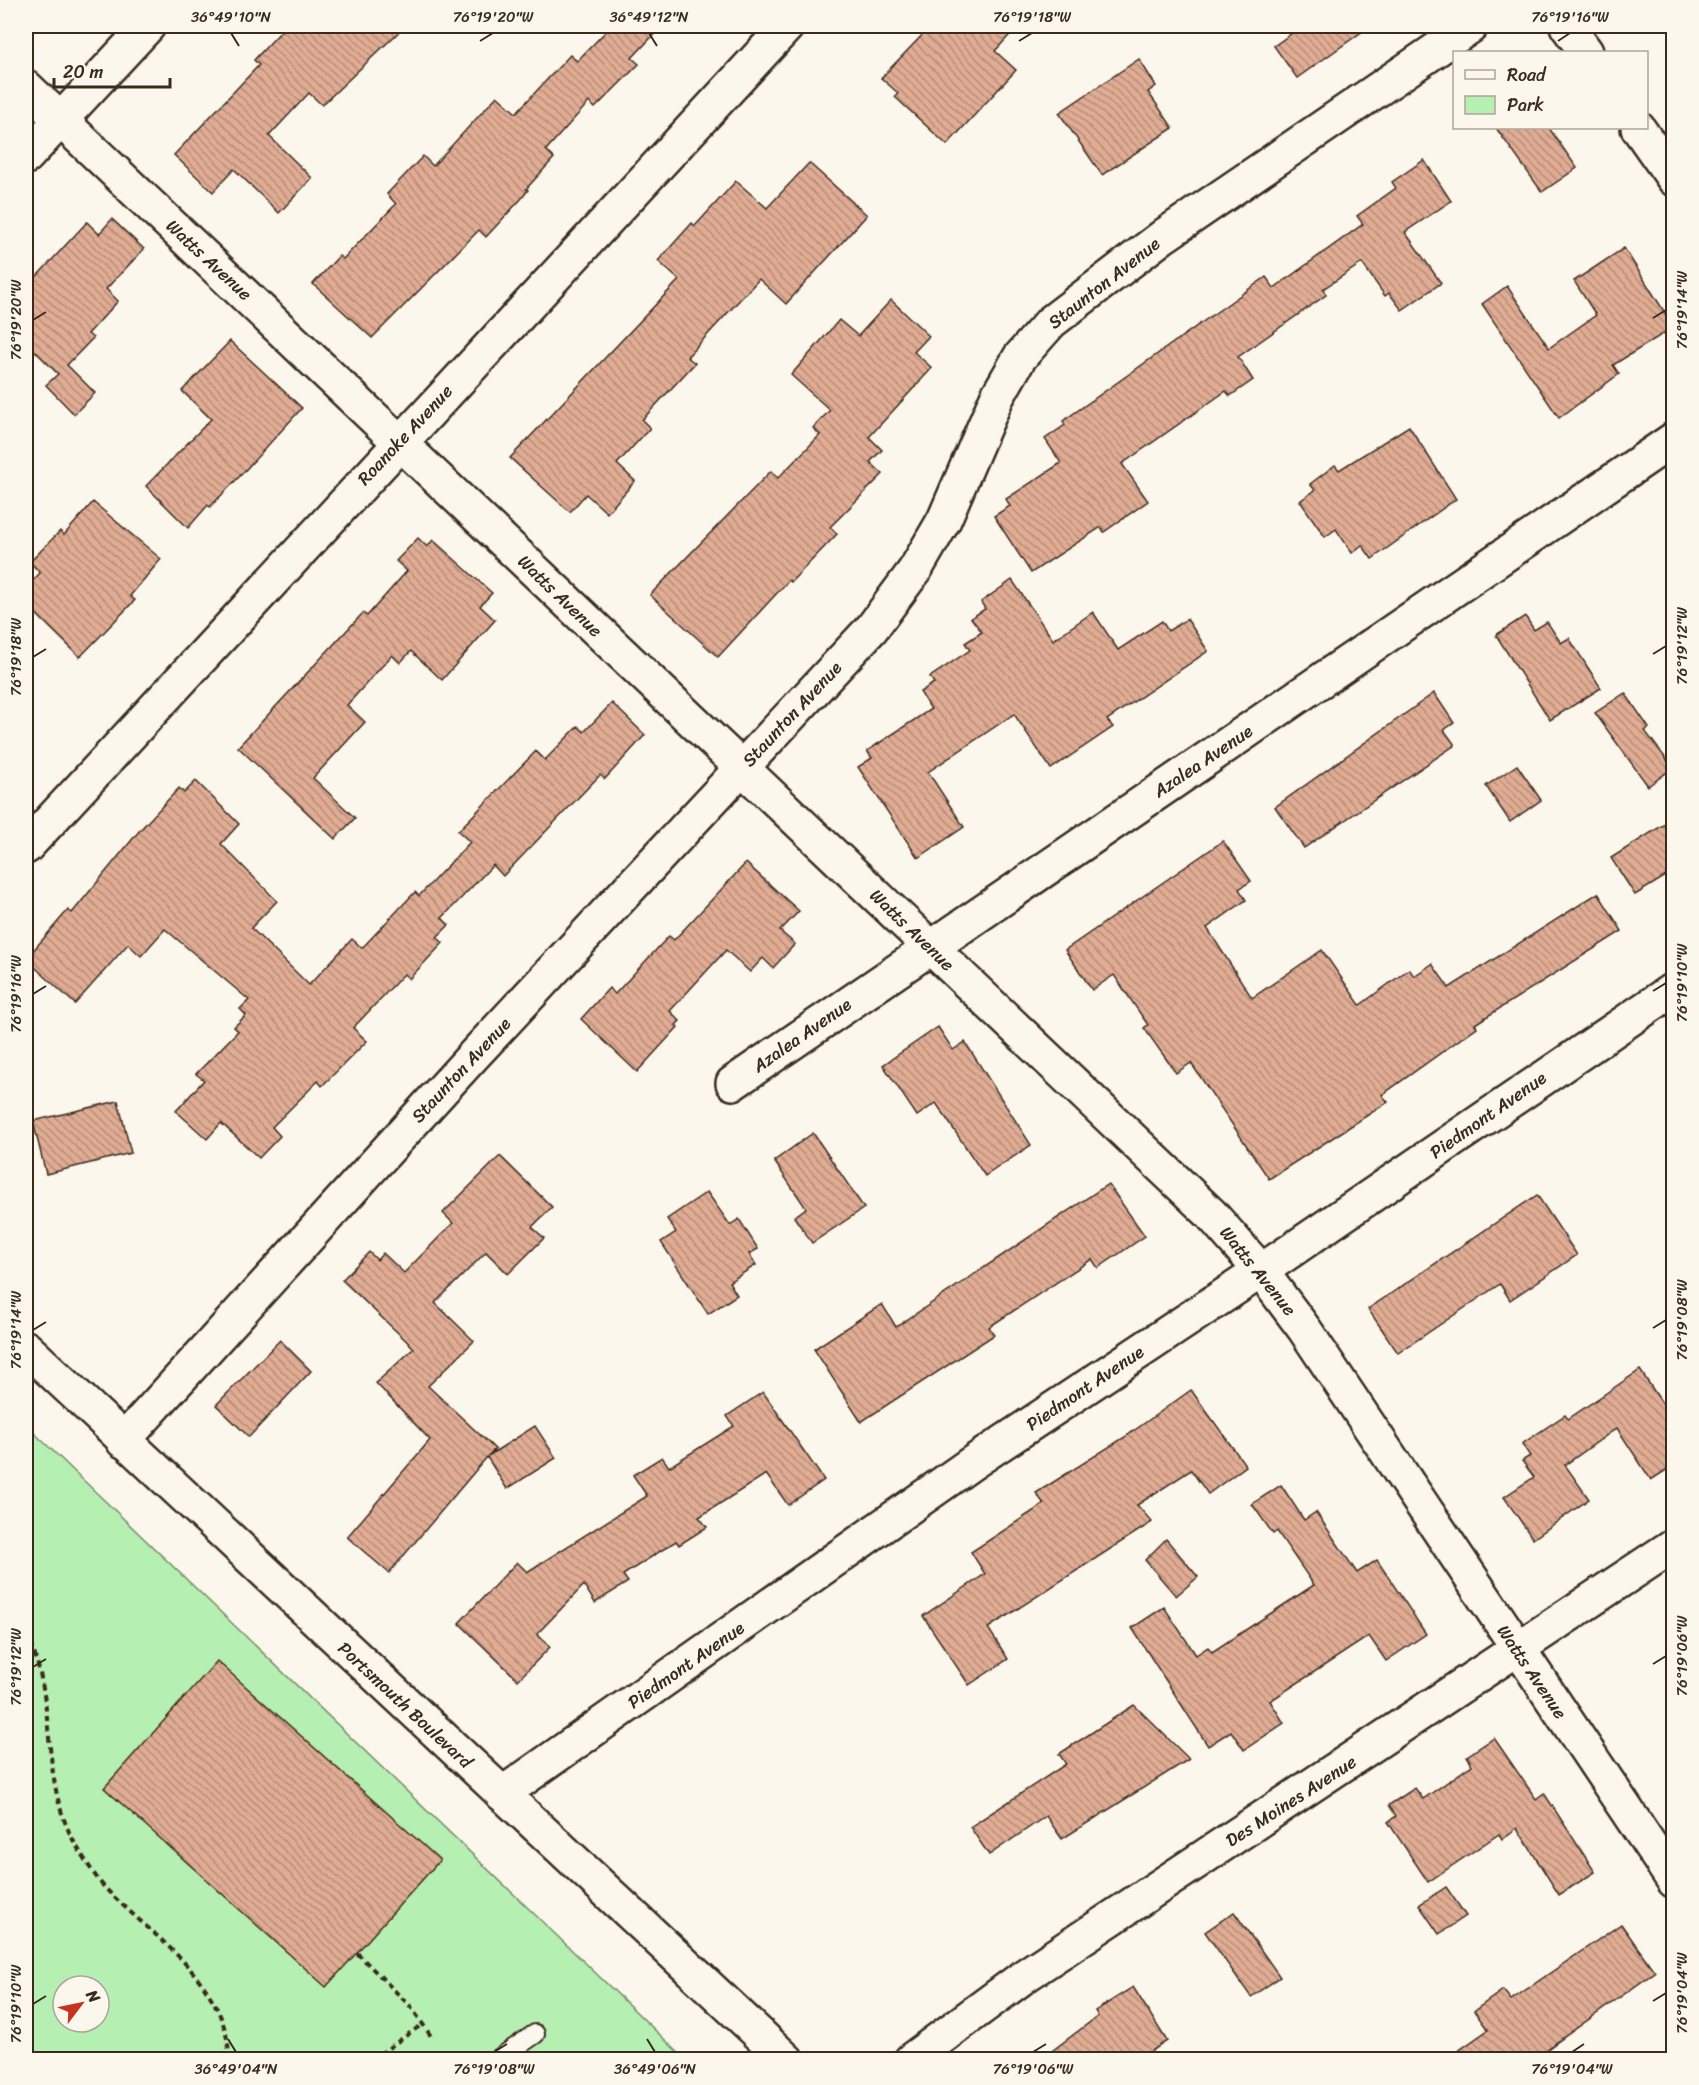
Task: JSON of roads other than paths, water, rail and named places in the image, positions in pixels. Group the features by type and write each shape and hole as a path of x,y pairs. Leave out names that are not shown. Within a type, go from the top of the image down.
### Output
{"street":[{"path":"26,157 148,26"},
{"name":"Roanoke Avenue","path":"26,847 787,26"},
{"name":"Staunton Avenue","path":"123,1442 473,1056 872,628 915,570 944,520 997,397 1020,357 1051,322 1165,235 1471,26"},
{"path":"1567,26 1585,51"},
{"name":"Watts Avenue","path":"26,87 1211,1214 1261,1271 1305,1330 1674,1881"},
{"path":"1639,129 1674,180"},
{"name":"Azalea Avenue","path":"733,1083 1674,439"},
{"name":"Piedmont Avenue","path":"502,1794 972,1463 1261,1271 1674,989"},
{"name":"Portsmouth Boulevard","path":"26,1348 123,1442 787,2060"},
{"name":"Des Moines Avenue","path":"911,2060 1026,1975 1518,1651 1674,1545"}],"lane":[{"path":"496,2060 535,2034"}]}
